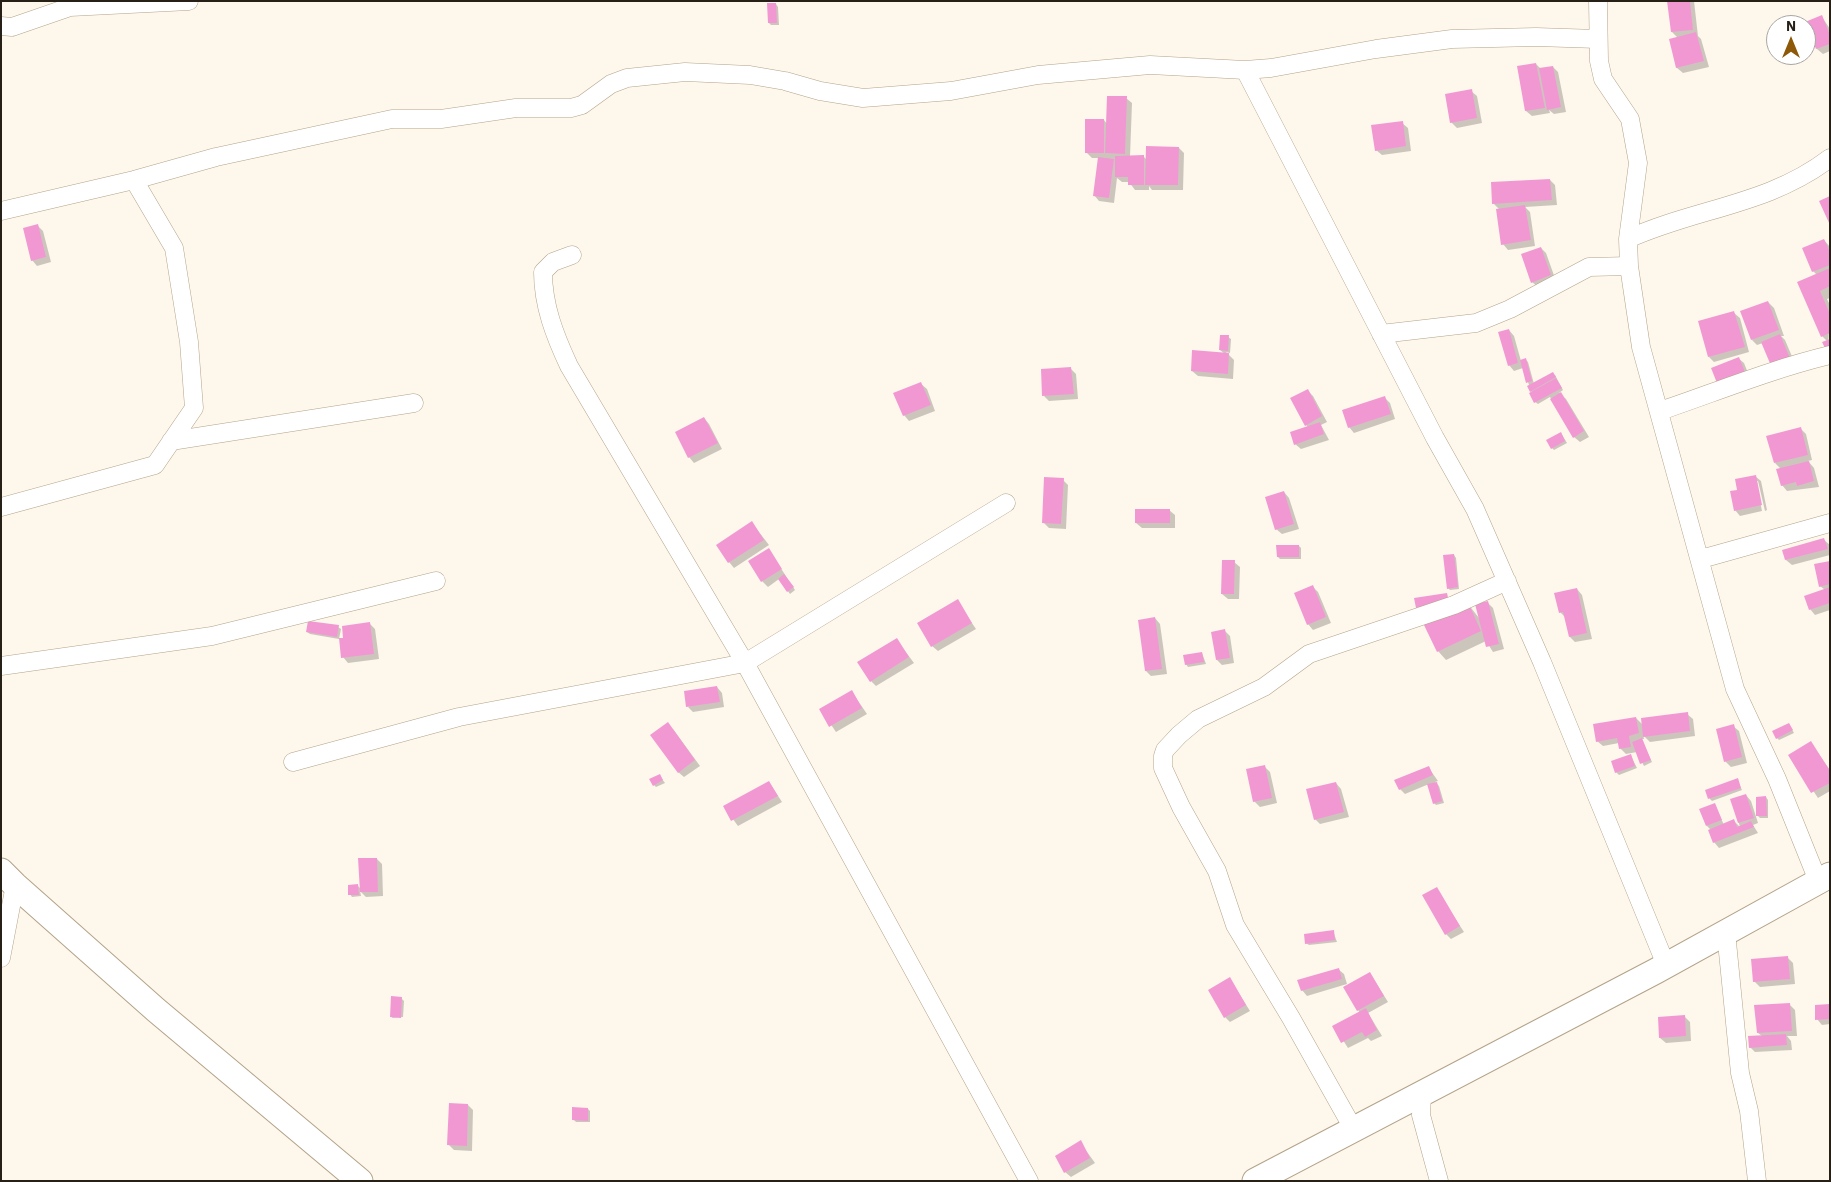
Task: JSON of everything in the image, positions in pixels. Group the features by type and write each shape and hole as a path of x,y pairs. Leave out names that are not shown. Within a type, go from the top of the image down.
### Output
{"street":[{"path":"1,26 12,27 70,8 189,1"},
{"path":"1255,1181 1666,965 1824,878 1735,689 1641,347 1629,266 1628,239 1638,163 1630,119 1603,79 1598,39 1598,1"},
{"path":"1,211 134,180 216,157 392,119 442,119 516,108 572,108 582,105 612,84 627,78 684,72 750,75 785,81 820,92 863,98 951,92 1038,75 1150,65 1244,70 1452,39 1536,37 1598,39"},
{"path":"1244,70 1435,438 1475,509 1507,581 1666,965"},
{"path":"1628,239 1645,231 1754,199 1810,173 1830,158"},
{"path":"1,507 155,464 194,408 189,342 174,248 134,180"},
{"path":"572,256 553,262 543,272 544,292 555,337 594,412 745,663 1029,1181"},
{"path":"1381,334 1476,323 1510,309 1589,267 1629,266"},
{"path":"1660,412 1742,384 1786,365 1830,355"},
{"path":"171,441 414,403"},
{"path":"293,762 459,717 745,663 1006,504"},
{"path":"1700,559 1830,523"},
{"path":"1,666 212,636 436,581"},
{"path":"1354,1130 1292,1018 1235,925 1217,871 1181,807 1163,768 1163,756 1165,750 1179,735 1198,719 1264,687 1309,654 1454,605 1507,581"},
{"path":"1,958 8,878"},
{"path":"8,878 156,1010 360,1181"},
{"path":"1726,932 1740,1073 1749,1111 1757,1181"},
{"path":"1422,1094 1421,1115 1438,1181"}],"building":[{"path":"1667,1 1690,1 1693,30 1671,32"},
{"path":"767,3 776,3 777,23 768,23"},
{"path":"1822,15 1830,35 1830,44 1816,49 1816,17"},
{"path":"1696,32 1704,61 1676,68 1669,39"},
{"path":"1536,63 1545,108 1525,111 1517,66"},
{"path":"1553,66 1561,107 1547,110 1539,68"},
{"path":"1472,89 1477,118 1450,123 1445,94"},
{"path":"1107,96 1127,96 1125,154 1105,153"},
{"path":"1085,119 1104,119 1104,153 1085,153"},
{"path":"1403,121 1406,146 1375,151 1371,125"},
{"path":"1146,146 1179,147 1178,185 1145,185"},
{"path":"1144,155 1144,185 1128,185 1128,177 1115,177 1115,156"},
{"path":"1098,157 1114,159 1109,198 1093,196"},
{"path":"1550,179 1552,200 1492,204 1491,182"},
{"path":"1830,196 1830,225 1819,201"},
{"path":"1525,205 1531,240 1501,245 1496,209"},
{"path":"38,224 46,257 31,261 23,228"},
{"path":"1824,239 1830,252 1830,265 1812,272 1802,248"},
{"path":"1541,247 1551,275 1531,283 1521,254"},
{"path":"1830,268 1830,286 1820,291 1830,314 1830,333 1821,337 1797,282"},
{"path":"1768,301 1779,330 1751,340 1740,311"},
{"path":"1734,311 1745,347 1708,357 1698,321"},
{"path":"1509,329 1518,363 1508,366 1498,332"},
{"path":"1780,334 1791,361 1772,368 1761,342"},
{"path":"1220,335 1229,335 1228,351 1219,350"},
{"path":"1830,339 1830,346 1825,348 1822,342"},
{"path":"1192,350 1229,353 1228,374 1191,371"},
{"path":"1739,357 1747,377 1719,388 1711,368"},
{"path":"1526,358 1532,381 1526,383 1520,360"},
{"path":"1071,367 1074,394 1042,396 1041,369"},
{"path":"1553,372 1556,377 1530,392 1527,386"},
{"path":"1556,378 1562,388 1534,403 1529,393"},
{"path":"921,382 931,405 903,416 893,393"},
{"path":"1308,389 1322,416 1305,426 1290,398"},
{"path":"1561,392 1584,431 1573,438 1550,399"},
{"path":"1385,396 1391,414 1348,428 1342,410"},
{"path":"704,417 718,443 688,458 675,432"},
{"path":"1320,422 1324,434 1294,445 1290,432"},
{"path":"1801,427 1808,455 1774,463 1766,436"},
{"path":"1561,432 1565,441 1551,449 1546,440"},
{"path":"1809,461 1814,481 1797,486 1796,482 1781,486 1776,469"},
{"path":"1756,475 1762,505 1734,511 1730,491 1737,490 1735,479"},
{"path":"1044,477 1064,478 1061,524 1042,523"},
{"path":"1284,491 1294,524 1275,530 1265,497"},
{"path":"1135,509 1170,509 1170,523 1135,523"},
{"path":"752,521 764,540 728,563 716,545"},
{"path":"1824,538 1828,549 1785,560 1782,550"},
{"path":"1276,545 1299,545 1299,557 1277,557"},
{"path":"769,548 782,569 761,582 748,561"},
{"path":"1454,554 1458,587 1447,589 1443,555"},
{"path":"1222,560 1235,560 1234,594 1221,594"},
{"path":"1830,561 1830,584 1819,587 1814,564"},
{"path":"784,574 794,587 787,592 778,579"},
{"path":"1313,585 1326,617 1307,625 1294,593"},
{"path":"1830,587 1830,603 1809,610 1804,596"},
{"path":"1577,588 1587,633 1569,637 1563,612 1559,613 1554,593"},
{"path":"1447,593 1449,602 1416,608 1414,598"},
{"path":"958,599 972,623 931,647 917,623"},
{"path":"1488,601 1499,644 1486,647 1475,604"},
{"path":"1468,602 1481,631 1437,652 1423,623"},
{"path":"1155,617 1162,669 1145,671 1138,620"},
{"path":"308,621 339,625 337,637 306,632"},
{"path":"370,622 374,654 341,658 339,638 343,638 342,626"},
{"path":"1225,629 1230,658 1216,660 1211,632"},
{"path":"897,638 909,657 870,682 857,662"},
{"path":"1202,652 1204,662 1185,665 1183,655"},
{"path":"717,686 720,702 686,707 684,691"},
{"path":"852,690 862,708 829,727 819,709"},
{"path":"1688,712 1690,731 1643,737 1641,718"},
{"path":"1636,717 1639,733 1629,736 1631,747 1619,749 1617,738 1596,742 1593,724"},
{"path":"668,722 695,760 678,773 650,735"},
{"path":"1789,723 1793,730 1776,739 1772,731"},
{"path":"1734,724 1742,757 1724,762 1716,729"},
{"path":"1642,738 1651,760 1640,764 1632,742"},
{"path":"1811,741 1830,771 1830,783 1811,793 1788,755"},
{"path":"1631,754 1635,766 1615,773 1611,761"},
{"path":"1265,765 1272,798 1253,802 1246,769"},
{"path":"1429,766 1433,775 1399,790 1394,780"},
{"path":"660,774 663,780 653,786 649,779"},
{"path":"1738,778 1741,788 1708,799 1705,790"},
{"path":"769,781 778,796 731,821 723,806"},
{"path":"1336,782 1344,812 1314,820 1306,789"},
{"path":"1437,782 1442,801 1433,804 1427,784"},
{"path":"1746,794 1754,818 1738,823 1730,799"},
{"path":"1766,796 1767,816 1756,816 1756,797"},
{"path":"1715,803 1722,820 1706,826 1699,809"},
{"path":"1734,819 1737,827 1751,821 1754,827 1713,843 1708,830"},
{"path":"358,858 377,858 378,892 360,892"},
{"path":"358,884 359,895 348,895 348,885"},
{"path":"1437,887 1460,926 1445,935 1422,895"},
{"path":"1334,930 1335,940 1305,944 1304,934"},
{"path":"1788,956 1790,979 1753,982 1751,959"},
{"path":"1339,968 1342,979 1301,991 1297,980"},
{"path":"1370,972 1384,996 1357,1011 1343,987"},
{"path":"1230,977 1246,1005 1224,1018 1208,990"},
{"path":"391,996 402,997 401,1018 390,1017"},
{"path":"1790,1003 1792,1031 1757,1033 1754,1005"},
{"path":"1830,1004 1830,1019 1815,1020 1815,1005"},
{"path":"1366,1008 1377,1030 1365,1037 1362,1032 1341,1043 1332,1026"},
{"path":"1685,1015 1686,1036 1659,1038 1658,1017"},
{"path":"1786,1034 1787,1045 1749,1048 1748,1036"},
{"path":"449,1103 468,1104 467,1146 447,1145"},
{"path":"572,1107 588,1108 588,1121 572,1120"},
{"path":"1081,1140 1090,1158 1064,1173 1055,1156"}]}
